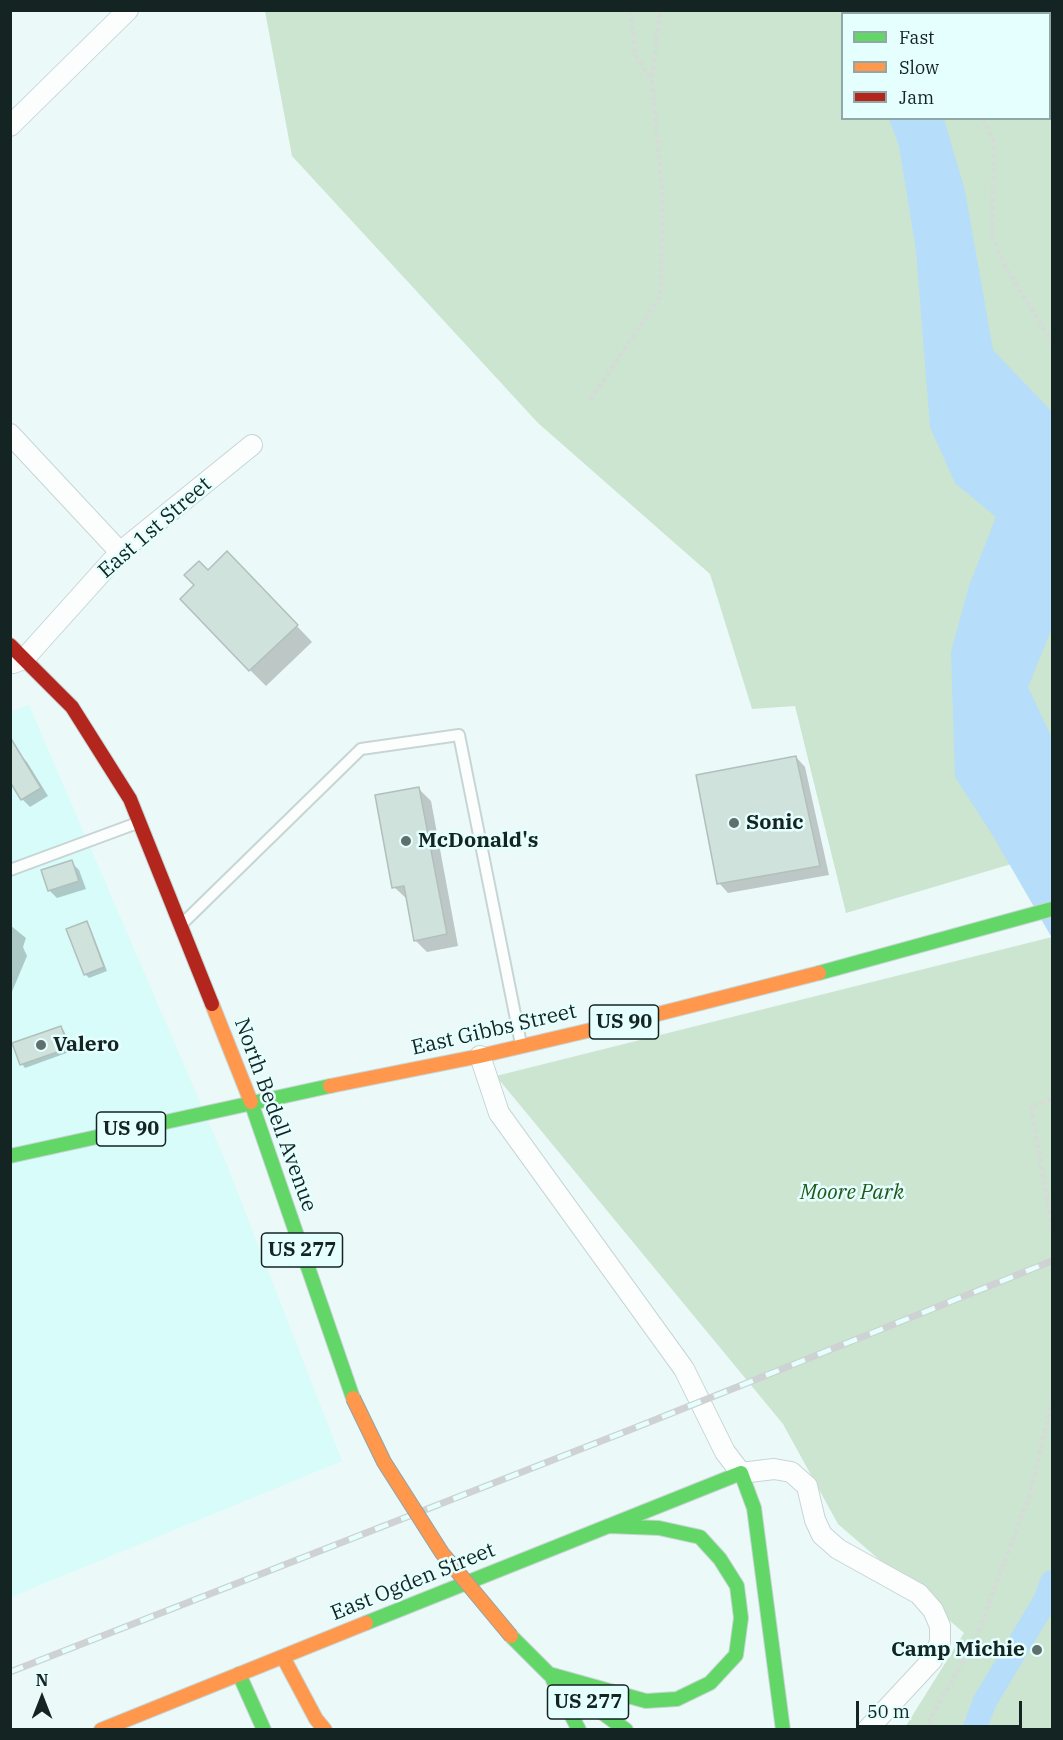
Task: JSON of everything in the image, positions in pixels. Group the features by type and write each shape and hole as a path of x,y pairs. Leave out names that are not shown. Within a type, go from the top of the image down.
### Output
{"main road":[{"name":"North Bedell Avenue","path":"15,656 72,707 130,799 251,1102 353,1398 384,1462 441,1553 511,1635 549,1674"},
{"name":"East Gibbs Street","path":"10,1156 251,1102 480,1056 766,987 1053,909"},
{"name":"East Ogden Street","path":"101,1730 741,1473"},
{"path":"741,1473 754,1508 783,1730"},
{"path":"549,1674 646,1701 677,1699 710,1683 736,1655 741,1618 737,1586 720,1559 700,1537 659,1528 608,1526"},
{"path":"283,1657 316,1719 325,1730"},
{"path":"239,1674 264,1730"},
{"path":"549,1674 579,1730"},
{"name":"US 277","path":"549,1674 626,1730"}],"street":[{"path":"10,126 128,10"},
{"path":"10,434 120,552"},
{"name":"East 1st Street","path":"15,656 120,552 252,445"},
{"path":"480,1056 499,1113 684,1369 725,1452 741,1473 774,1469 791,1472 807,1486 815,1520 822,1535 838,1549 919,1594 933,1610 940,1626 940,1642 932,1660 867,1730"}],"lane":[{"path":"181,926 361,749 459,735 522,1045"},
{"path":"10,870 140,822"}],"path":[{"path":"630,10 636,57 652,81"},
{"path":"590,400 661,295 662,190 652,81 660,10"},
{"path":"983,120 994,143 992,236 1004,265 1053,342"},
{"path":"1053,1100 1031,1106 1053,1228"},
{"path":"924,1730 974,1643 1030,1494 1053,1401"}],"shaded area":[{"path":"851,11 904,12 852,12"},
{"path":"889,120 944,120 965,191 993,350 1052,412 1052,628 1028,687 1052,738 1052,938 993,836 955,777 951,652 969,586 996,517 955,483 930,427 916,250 899,146"},
{"path":"29,705 227,1165 342,1461 11,1597 10,712"}],"green space":[{"path":"265,11 1052,11 1052,852 846,913 795,706 752,709 710,574 538,423 292,156"},
{"name":"Moore Park","path":"1052,937 1052,1729 904,1729 964,1633 838,1524 783,1424 496,1076"}],"building":[{"path":"227,551 298,625 249,671 180,599 194,585 184,575 199,561 208,570"},
{"path":"10,737 41,788 21,800 10,782"},
{"path":"796,756 820,866 717,884 696,775"},
{"name":"McDonald's","path":"419,787 447,934 414,941 404,886 392,888 375,795"},
{"path":"72,860 79,881 48,891 41,870"},
{"name":"Valero","path":"87,921 104,967 84,975 66,929"},
{"name":"Valero","path":"61,1026 69,1048 20,1065 12,1043"}],"waterway":[{"path":"974,1730 985,1701 1045,1601 1052,1582"}],"railway":[{"path":"10,1672 632,1429 1052,1261"}],"traffic: fast":[{"path":"819,973 1052,909"},
{"path":"10,1156 330,1086"},
{"path":"251,1102 353,1398"},
{"path":"366,1623 741,1473"},
{"path":"741,1473 754,1508 783,1730"},
{"path":"549,1674 646,1701 677,1699 710,1683 736,1655 741,1618 737,1586 720,1559 700,1537 659,1528 608,1526"},
{"path":"511,1636 549,1674 626,1730"},
{"path":"239,1674 264,1730"},
{"path":"553,1680 579,1730"}],"traffic: slow":[{"path":"330,1086 480,1056 819,973"},
{"path":"212,1004 251,1102"},
{"path":"353,1398 384,1462 442,1553 511,1636"},
{"path":"101,1730 366,1623"},
{"path":"283,1657 316,1719 325,1730"}],"traffic: jam":[{"path":"10,645 72,707 130,799 212,1004"}],"place":[{"name":"Sonic","path":"734,823"},
{"name":"McDonald's","path":"406,841"},
{"name":"Valero","path":"41,1045"},
{"name":"Camp Michie","path":"1037,1650"}]}
